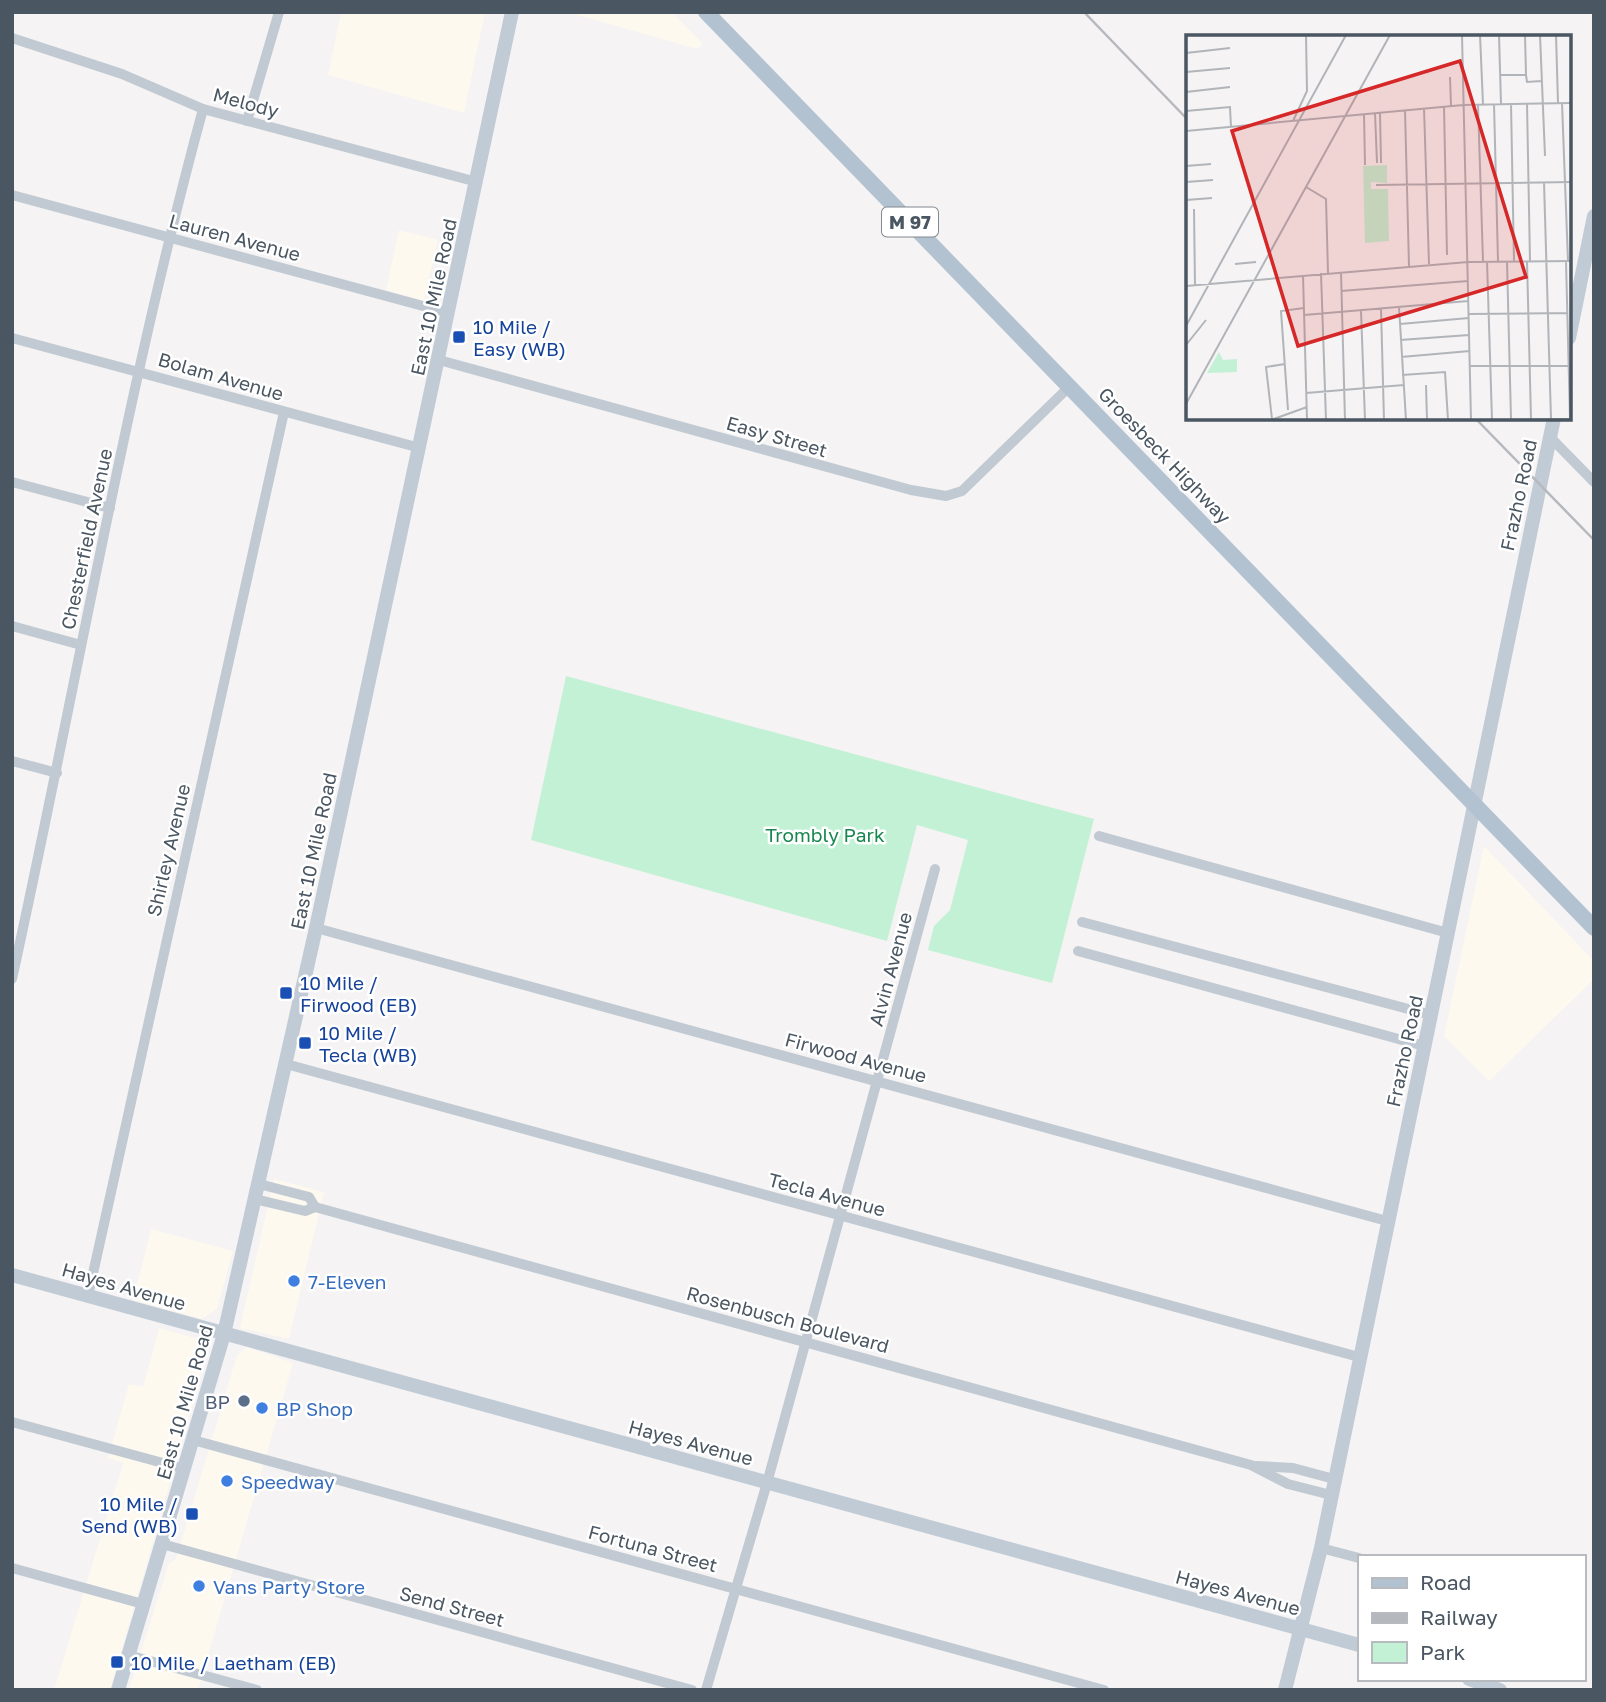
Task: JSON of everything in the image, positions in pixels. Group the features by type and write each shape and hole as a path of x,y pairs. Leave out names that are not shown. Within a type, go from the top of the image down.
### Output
{"main road":[{"name":"Groesbeck Highway","path":"706,12 1594,928"}],"street":[{"path":"247,121 279,12"},
{"name":"East 10 Mile Road","path":"118,1690 225,1334 316,928 512,12"},
{"name":"Melody","path":"12,38 122,74 203,109 477,182"},
{"name":"Chesterfield Avenue","path":"12,979 110,508 203,109"},
{"name":"Lauren Avenue","path":"12,195 449,313"},
{"path":"1571,328 1594,216"},
{"name":"Bolam Avenue","path":"12,338 420,448"},
{"name":"Easy Street","path":"439,360 876,481 946,496 962,491 1069,387"},
{"name":"Shirley Avenue","path":"88,1296 284,412"},
{"name":"Frazho Road","path":"1285,1690 1321,1548 1553,420"},
{"path":"1550,437 1594,482"},
{"path":"12,482 110,508"},
{"path":"12,626 81,645"},
{"path":"12,761 57,773"},
{"path":"1099,836 1448,933"},
{"name":"Alvin Avenue","path":"706,1690 767,1483 935,869"},
{"path":"1082,922 1431,1015"},
{"name":"Firwood Avenue","path":"316,928 1387,1221"},
{"path":"1078,951 1424,1046"},
{"name":"Tecla Avenue","path":"286,1063 1359,1357"},
{"name":"Rosenbusch Boulevard","path":"257,1191 309,1197 315,1207 1251,1465 1288,1483 1331,1495"},
{"name":"Hayes Avenue","path":"12,1275 1358,1646"},
{"path":"12,1422 185,1469"},
{"name":"Fortuna Street","path":"193,1440 1104,1690"},
{"name":"Rosenbusch Boulevard","path":"1251,1465 1293,1468 1334,1479"},
{"name":"Send Street","path":"162,1544 692,1690"},
{"path":"1321,1548 1358,1558"},
{"path":"12,1568 143,1604"},
{"path":"128,1655 257,1690"},
{"path":"1475,1681 1500,1690"}],"shaded area":[{"path":"341,12 485,12 464,113 328,75"},
{"path":"567,12 672,12 703,44 697,49"},
{"path":"399,230 438,240 424,301 386,290"},
{"path":"1484,846 1594,961 1594,979 1489,1081 1444,1036"},
{"path":"274,1179 324,1192 289,1339 240,1328"},
{"path":"151,1229 233,1251 217,1309 202,1319 133,1300"},
{"path":"159,1328 202,1340 209,1349 110,1690 54,1690 123,1463 108,1458 129,1384 143,1387"},
{"path":"247,1347 293,1363 198,1690 129,1690 169,1563 176,1559 237,1355"}],"green space":[{"name":"Trombly Park","path":"566,676 1094,819 1052,983 928,950 934,926 950,910 968,840 917,825 887,941 531,840"}],"railway":[{"path":"1084,12 1186,118"},
{"path":"1477,420 1594,540"}],"place":[{"name":"10 Mile / Easy (WB)","path":"459,337"},
{"name":"10 Mile / Firwood (EB)","path":"286,993"},
{"name":"10 Mile / Tecla (WB)","path":"305,1043"},
{"name":"7-Eleven","path":"294,1281"},
{"name":"BP","path":"244,1401"},
{"name":"BP Shop","path":"262,1408"},
{"name":"Speedway","path":"227,1481"},
{"name":"10 Mile / Send (WB)","path":"192,1514"},
{"name":"Vans Party Store","path":"199,1586"},
{"name":"10 Mile / Laetham (EB)","path":"117,1662"}]}
